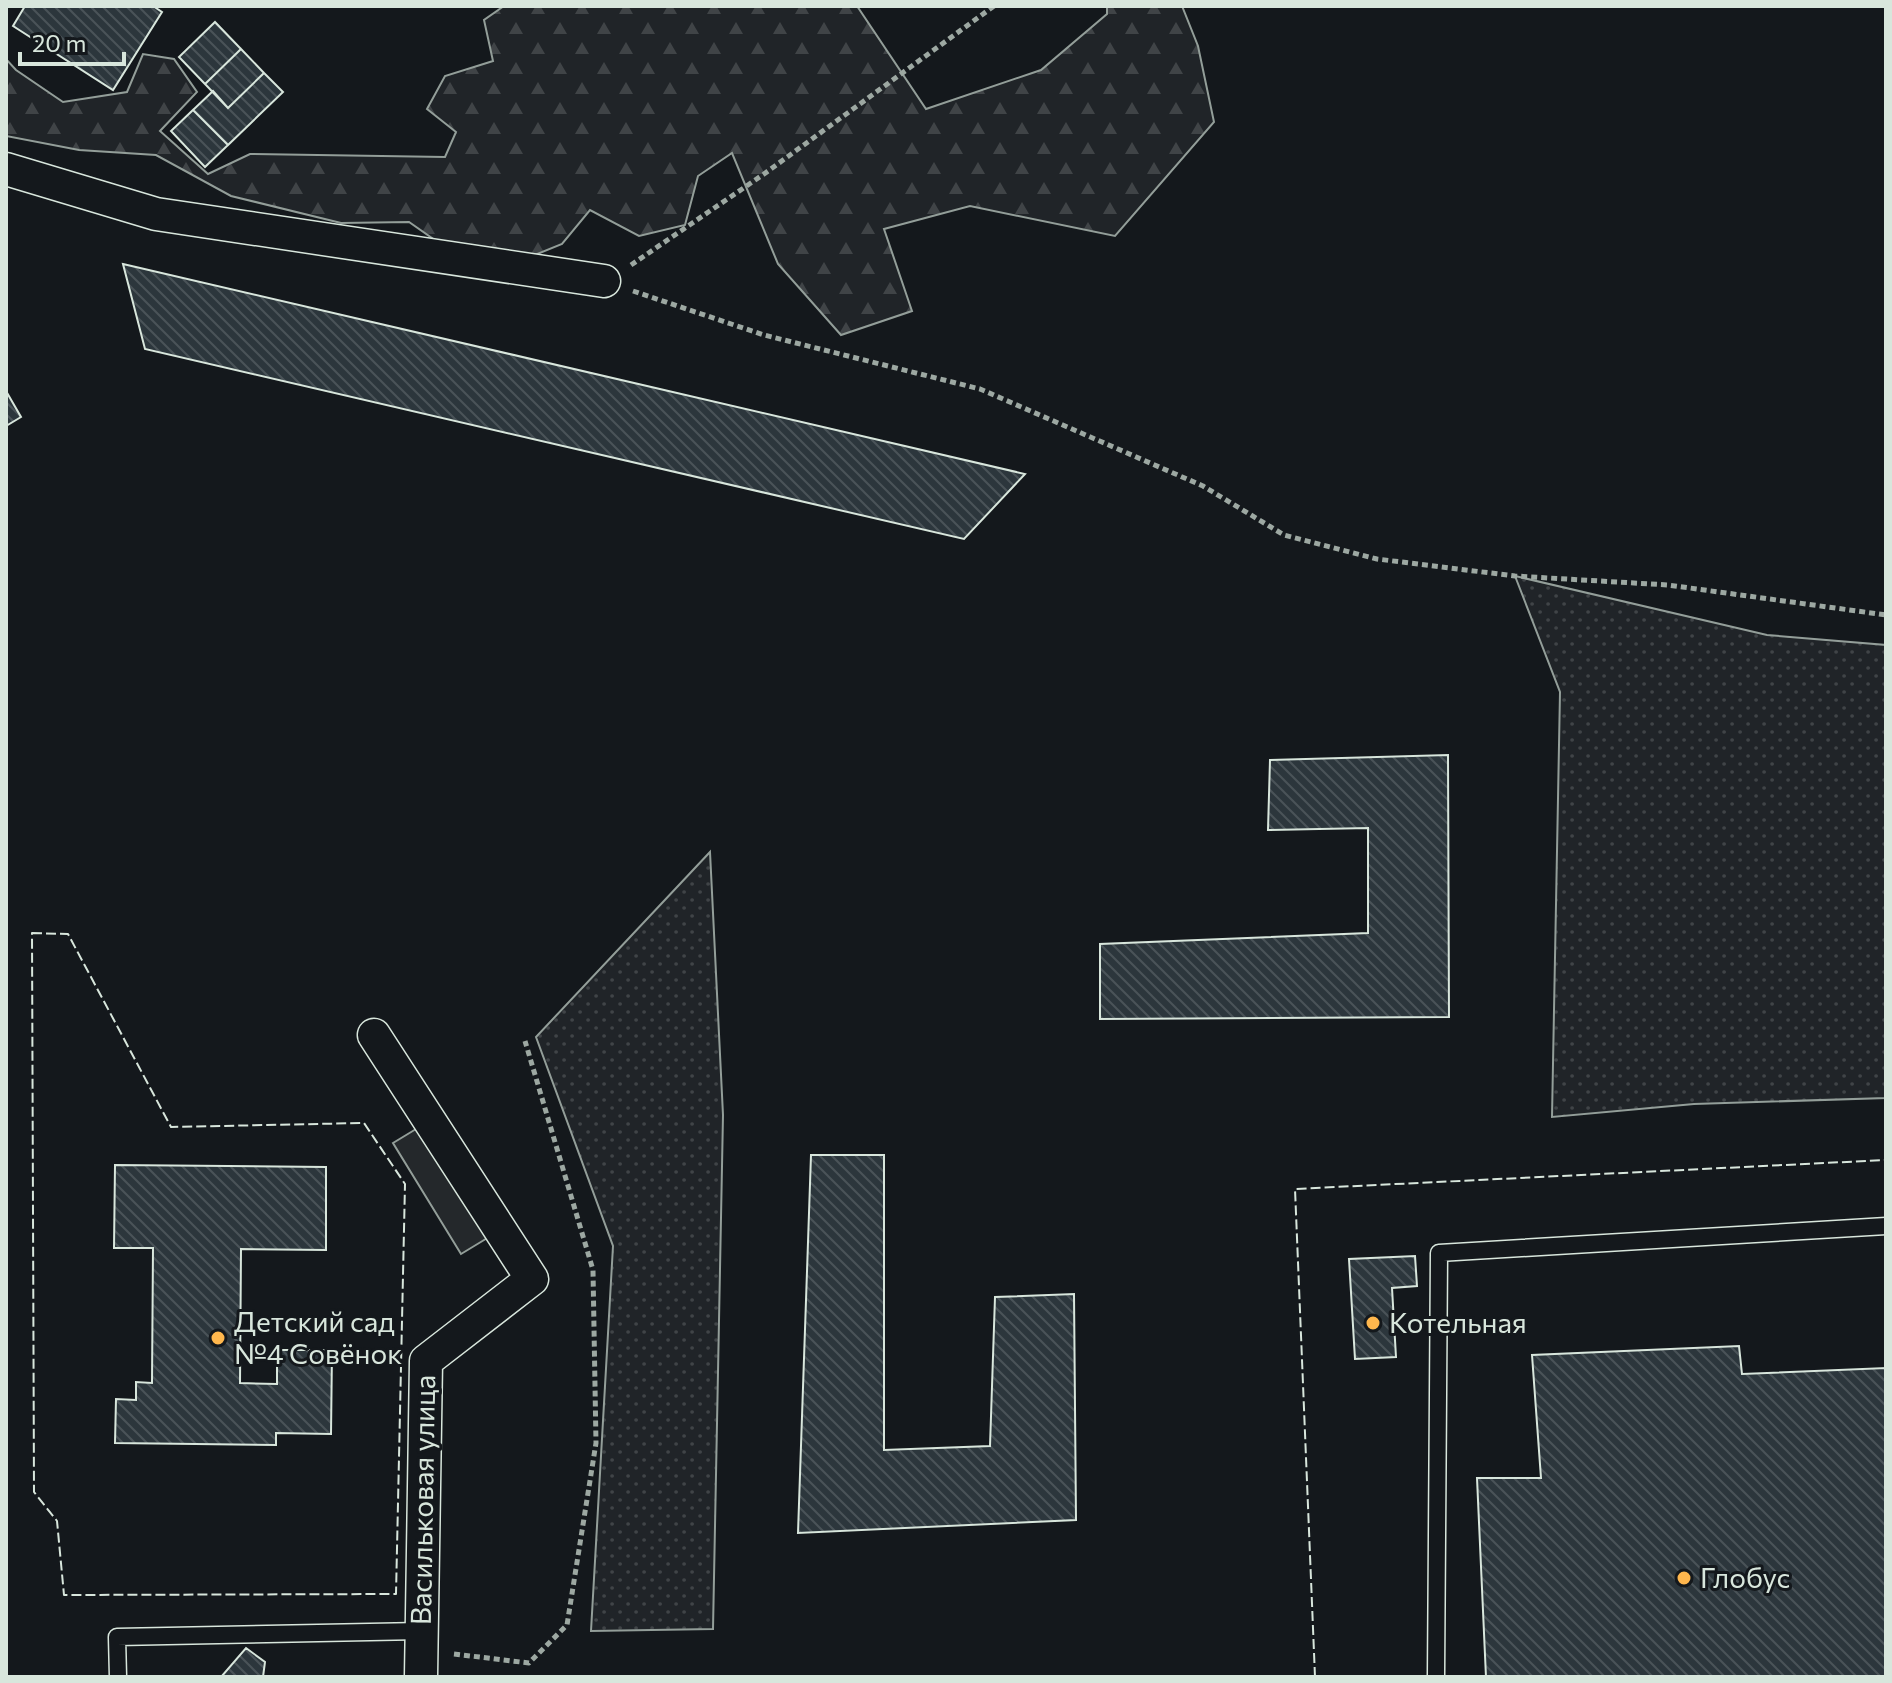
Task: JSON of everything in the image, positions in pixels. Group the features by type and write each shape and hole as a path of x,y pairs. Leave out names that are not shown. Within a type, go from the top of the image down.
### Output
{"street":[{"path":"6,169 156,214 604,281"},
{"name":"Васильковая улица","path":"374,1035 532,1279 426,1361 421,1653"}],"lane":[{"path":"1436,1677 1439,1253 1886,1226"},
{"path":"118,1677 117,1637 421,1653"}],"path":[{"path":"604,281 701,218 994,6"},
{"path":"604,281 764,335 980,389 1203,486 1284,535 1330,547 1377,559 1515,576 1668,585 1886,615"},
{"path":"421,1653 529,1663 567,1625 596,1443 593,1270 525,1041"}],"green space":[{"path":"504,6 857,6 926,109 1041,70 1107,14 1107,6 1182,6 1198,46 1214,122 1115,236 970,206 884,229 912,311 841,335 778,264 732,153 698,176 685,225 639,236 590,210 562,244 510,265 452,252 409,222 341,223 231,196 156,155 79,150 6,136 6,59 16,70 63,102 127,92 143,54 174,59 197,92 160,131 208,174 250,154 445,157 456,132 427,109 445,76 493,61 484,20"},
{"path":"1515,576 1767,635 1886,645 1886,1098 1694,1104 1552,1117 1560,692"},
{"path":"710,852 723,1115 713,1629 591,1631 613,1246 536,1037"}],"shaded area":[{"path":"421,1126 489,1237 461,1254 393,1143"}],"building":[{"path":"25,6 153,6 162,12 113,90 13,26"},
{"path":"215,22 241,49 205,84 179,57"},
{"path":"241,49 264,73 228,108 205,84"},
{"path":"264,73 283,92 228,145 193,110 213,91 228,108"},
{"path":"193,110 228,145 205,167 171,131"},
{"path":"123,264 1025,474 964,539 145,349"},
{"path":"6,391 21,417 6,426"},
{"path":"1448,755 1449,1017 1100,1019 1100,944 1368,933 1368,828 1268,830 1270,760"},
{"path":"811,1155 884,1155 884,1450 990,1446 995,1297 1074,1294 1076,1520 798,1533"},
{"name":"Детский сад №4 Совёнок","path":"115,1165 326,1167 326,1250 241,1249 240,1383 277,1384 277,1350 332,1350 331,1434 276,1433 276,1445 115,1443 116,1399 136,1400 136,1382 152,1383 153,1248 114,1248"},
{"name":"Котельная","path":"1415,1256 1417,1286 1392,1288 1396,1357 1355,1359 1349,1259"},
{"name":"Глобус","path":"1739,1346 1742,1374 1886,1368 1886,1677 1486,1677 1477,1478 1541,1478 1532,1355"},
{"path":"246,1648 265,1662 263,1677 221,1677"}],"fence":[{"path":"32,933 68,934 171,1127 364,1123 405,1184 396,1594 64,1595 57,1521 34,1492 32,933"},
{"path":"1315,1677 1295,1189 1886,1160"}],"place":[{"name":"Котельная","path":"1373,1323"},
{"name":"Детский сад №4 Совёнок","path":"218,1338"},
{"name":"Глобус","path":"1684,1578"}]}
